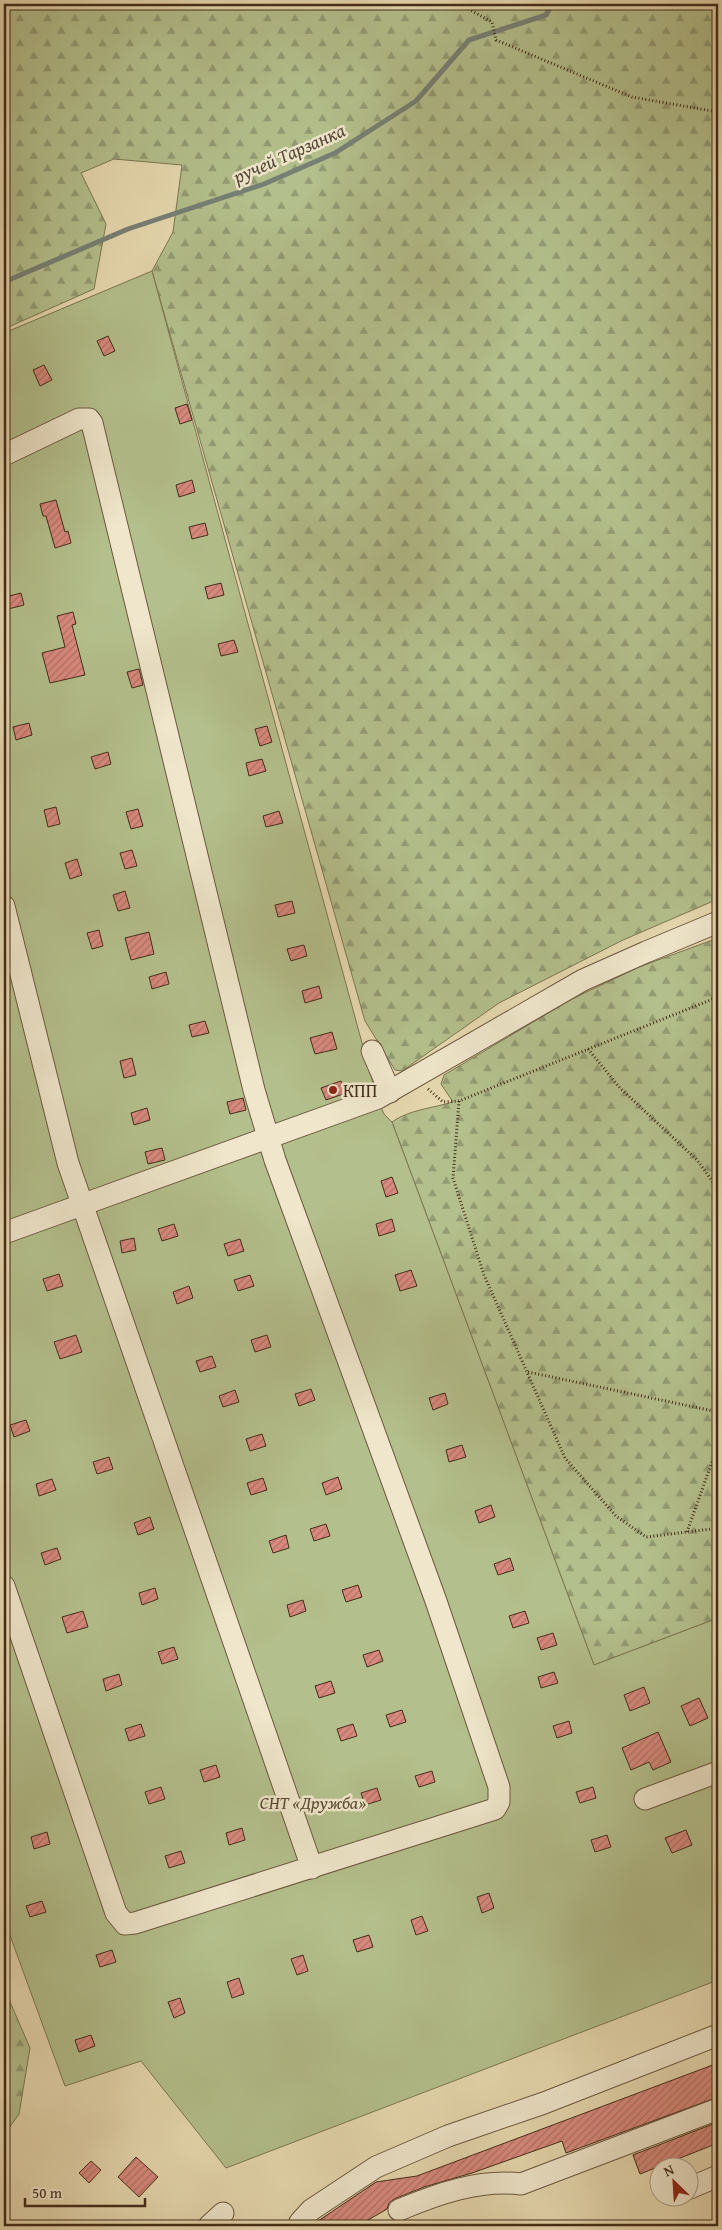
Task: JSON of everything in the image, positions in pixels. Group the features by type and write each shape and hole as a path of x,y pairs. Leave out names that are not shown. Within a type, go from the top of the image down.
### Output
{"street":[{"path":"4,455 79,419 89,419 92,423 254,1090 268,1136 436,1601 500,1794 499,1802 495,1809 312,1868 135,1923 125,1924 121,1920 4,1586"},
{"path":"4,906 68,1162 312,1868"},
{"path":"4,1233 390,1092 583,980 718,922"},
{"path":"372,1051 390,1092"},
{"path":"645,1798 718,1772"},
{"path":"298,2225 311,2210 376,2167 448,2136 544,2102 718,2035"},
{"path":"399,2210 429,2197 477,2185 505,2182 521,2184 718,2109"},
{"path":"700,2184 718,2176"}],"path":[{"path":"459,4 492,22 496,40 632,97 718,112"},
{"path":"424,1084 443,1102 459,1101 718,997"},
{"path":"588,1049 620,1088 697,1160 718,1189"},
{"path":"459,1101 453,1178 484,1275 566,1458 616,1516 646,1537 718,1526"},
{"path":"528,1372 718,1412"},
{"path":"687,1532 718,1445"}],"green space":[{"path":"4,4 718,4 718,899 623,940 499,1003 402,1071 395,1070 365,1021 152,271 173,232 182,165 114,159 81,173 106,224 94,289 4,329"},
{"name":"СНТ «Дружба»","path":"152,271 377,1098 384,1114 392,1122 594,1665 718,1618 718,1980 226,2168 141,2061 65,2086 4,1919 4,333"},
{"path":"718,938 718,1618 594,1665 392,1122 413,1112 453,1102 441,1084 444,1075 572,999 639,967"},
{"path":"4,1988 30,2048 19,2114 4,2135"}],"building":[{"path":"108,336 115,351 104,356 97,341"},
{"path":"44,365 52,380 40,386 33,370"},
{"path":"187,404 192,420 180,424 175,408"},
{"path":"192,480 195,492 179,497 176,485"},
{"path":"56,500 65,532 68,531 71,543 55,548 46,516 43,516 40,504"},
{"path":"205,523 208,535 192,539 189,527"},
{"path":"221,583 224,595 208,599 205,587"},
{"path":"21,593 24,605 8,609 5,597"},
{"path":"73,612 76,624 72,625 85,675 50,683 42,653 65,647 57,616"},
{"path":"234,640 238,652 221,656 218,644"},
{"path":"139,669 143,685 132,688 127,672"},
{"path":"29,723 32,735 16,740 13,727"},
{"path":"267,726 272,742 260,746 255,729"},
{"path":"108,752 111,764 95,769 91,757"},
{"path":"262,759 266,771 249,776 246,763"},
{"path":"56,807 60,824 48,827 44,810"},
{"path":"138,809 143,826 131,829 126,812"},
{"path":"279,811 283,823 266,827 263,816"},
{"path":"132,850 137,866 125,869 120,853"},
{"path":"77,859 82,875 70,879 65,863"},
{"path":"125,891 130,908 118,911 113,895"},
{"path":"292,901 295,913 278,917 275,905"},
{"path":"99,930 103,946 92,949 87,933"},
{"path":"149,932 154,954 131,960 125,938"},
{"path":"304,945 307,956 291,961 287,949"},
{"path":"166,972 169,984 152,989 149,977"},
{"path":"319,986 322,998 305,1003 302,991"},
{"path":"205,1021 209,1033 192,1037 189,1025"},
{"path":"332,1032 337,1049 315,1054 310,1038"},
{"path":"132,1058 136,1075 124,1078 120,1061"},
{"name":"КПП","path":"341,1081 346,1093 326,1100 321,1088"},
{"path":"243,1098 246,1110 230,1114 227,1102"},
{"path":"147,1108 150,1120 134,1125 131,1113"},
{"path":"162,1148 165,1160 148,1164 145,1152"},
{"path":"392,1177 398,1193 386,1197 381,1181"},
{"path":"392,1219 395,1231 379,1236 376,1224"},
{"path":"174,1224 178,1236 162,1241 158,1229"},
{"path":"134,1238 136,1250 122,1253 120,1241"},
{"path":"240,1239 244,1251 228,1256 224,1244"},
{"path":"411,1270 417,1286 400,1291 395,1275"},
{"path":"59,1274 63,1286 47,1291 43,1279"},
{"path":"250,1275 254,1286 238,1291 234,1280"},
{"path":"189,1286 193,1298 177,1304 173,1292"},
{"path":"76,1335 82,1352 60,1359 54,1342"},
{"path":"267,1335 271,1347 255,1352 251,1340"},
{"path":"212,1356 216,1367 200,1372 196,1361"},
{"path":"311,1389 315,1400 299,1406 295,1394"},
{"path":"235,1390 239,1402 223,1407 219,1396"},
{"path":"445,1393 448,1404 433,1410 429,1398"},
{"path":"26,1420 30,1431 14,1437 10,1425"},
{"path":"262,1434 266,1446 250,1451 246,1439"},
{"path":"462,1445 466,1457 449,1462 446,1450"},
{"path":"109,1457 113,1469 97,1474 93,1462"},
{"path":"338,1477 342,1489 326,1495 322,1483"},
{"path":"263,1478 267,1490 251,1495 247,1483"},
{"path":"52,1479 56,1490 39,1496 36,1484"},
{"path":"491,1505 495,1517 479,1523 475,1511"},
{"path":"150,1517 154,1529 138,1535 134,1523"},
{"path":"326,1524 330,1536 314,1541 310,1529"},
{"path":"286,1535 289,1548 273,1553 269,1541"},
{"path":"57,1548 61,1559 45,1565 41,1553"},
{"path":"510,1558 514,1570 498,1575 494,1564"},
{"path":"358,1585 362,1597 346,1602 342,1590"},
{"path":"155,1588 158,1599 142,1605 139,1593"},
{"path":"303,1600 306,1611 290,1617 287,1605"},
{"path":"83,1611 88,1627 67,1633 62,1617"},
{"path":"525,1611 529,1623 513,1628 509,1616"},
{"path":"553,1633 557,1645 541,1650 537,1638"},
{"path":"174,1647 178,1659 162,1664 158,1652"},
{"path":"379,1650 383,1661 367,1667 363,1655"},
{"path":"554,1672 558,1683 541,1688 538,1677"},
{"path":"119,1674 122,1685 106,1691 103,1679"},
{"path":"331,1681 335,1693 319,1698 315,1686"},
{"path":"644,1687 650,1703 630,1711 624,1695"},
{"path":"699,1698 708,1718 690,1726 681,1706"},
{"path":"402,1710 406,1722 390,1727 386,1715"},
{"path":"569,1721 572,1733 557,1738 553,1726"},
{"path":"141,1724 145,1736 129,1741 125,1729"},
{"path":"353,1724 357,1736 341,1741 337,1729"},
{"path":"658,1732 671,1762 653,1770 649,1762 631,1770 622,1748"},
{"path":"216,1765 220,1777 204,1782 200,1770"},
{"path":"432,1771 435,1782 419,1787 415,1776"},
{"path":"161,1787 165,1799 149,1804 145,1792"},
{"path":"593,1787 596,1798 580,1803 576,1792"},
{"path":"377,1788 381,1800 365,1805 361,1793"},
{"path":"242,1828 245,1840 229,1845 226,1833"},
{"path":"686,1830 692,1845 672,1853 665,1838"},
{"path":"47,1832 50,1844 34,1849 31,1837"},
{"path":"607,1835 611,1847 595,1852 591,1840"},
{"path":"181,1851 185,1863 169,1868 165,1856"},
{"path":"489,1893 494,1908 482,1913 477,1897"},
{"path":"42,1901 46,1912 30,1917 26,1906"},
{"path":"422,1916 428,1931 416,1935 411,1920"},
{"path":"369,1935 373,1947 357,1952 353,1940"},
{"path":"112,1950 116,1962 100,1967 96,1955"},
{"path":"303,1955 308,1971 297,1975 291,1959"},
{"path":"239,1978 244,1994 232,1998 227,1982"},
{"path":"180,1998 185,2013 174,2018 168,2002"},
{"path":"91,2035 95,2046 79,2052 75,2040"},
{"path":"718,2063 718,2097 566,2153 562,2141 472,2173 424,2187 394,2199 389,2203 387,2209 358,2226 323,2226 318,2221 376,2182 417,2176"},
{"path":"718,2122 718,2143 680,2158 650,2158 650,2170 640,2174 633,2155"},
{"path":"136,2157 158,2177 139,2197 118,2177"},
{"path":"91,2161 101,2170 89,2183 79,2173"}],"waterway":[{"name":"ручей Тарзанка","path":"4,282 128,229 264,184 335,153 416,101 469,40 546,15 552,4"}],"place":[{"name":"КПП","path":"333,1090"}]}
